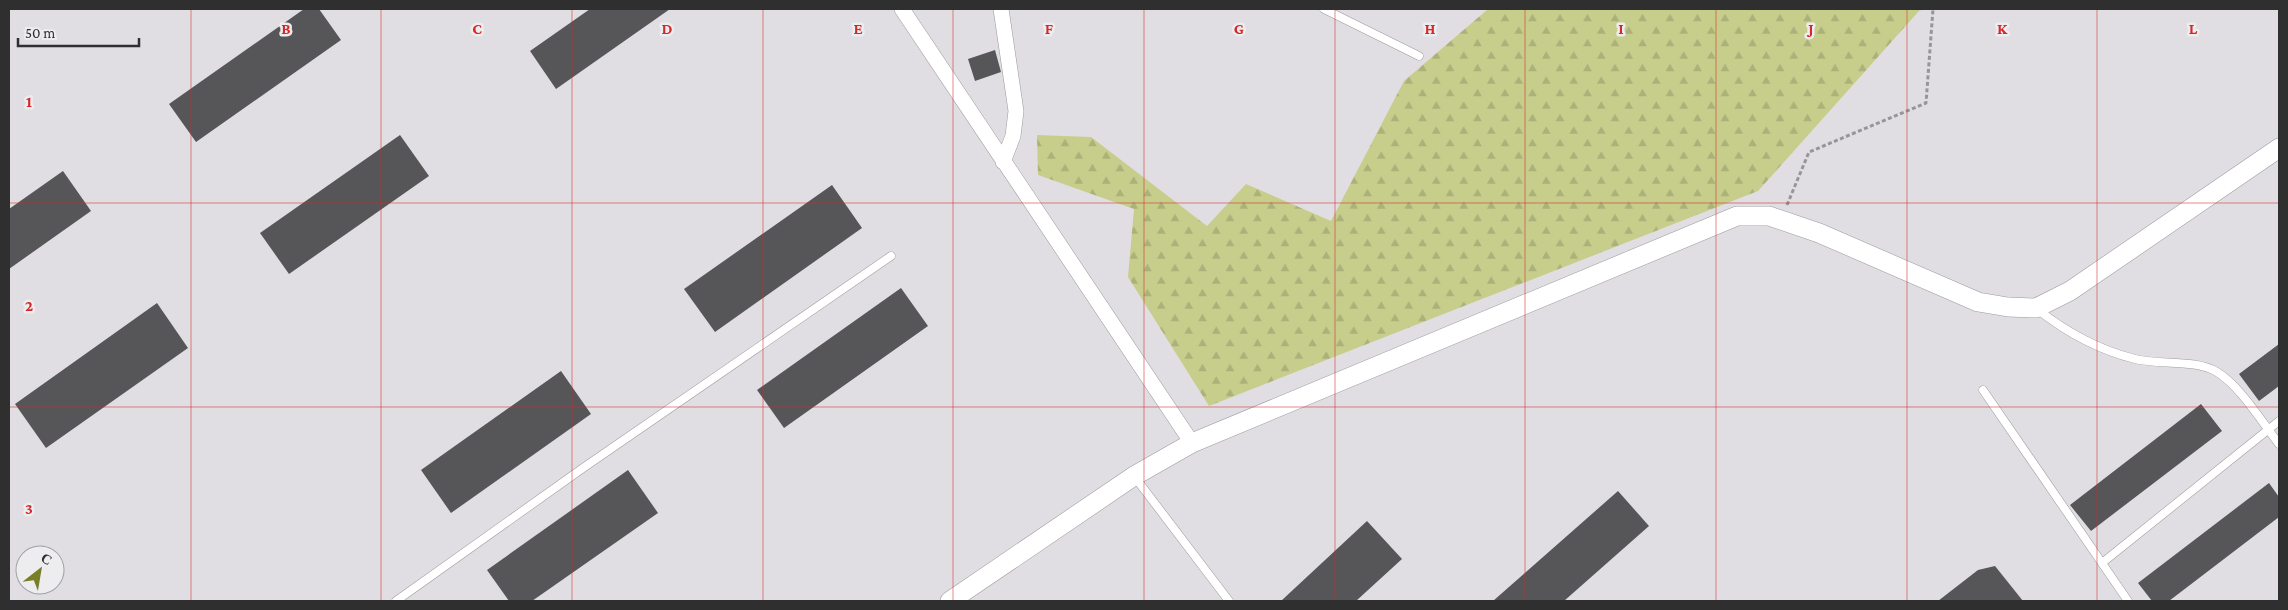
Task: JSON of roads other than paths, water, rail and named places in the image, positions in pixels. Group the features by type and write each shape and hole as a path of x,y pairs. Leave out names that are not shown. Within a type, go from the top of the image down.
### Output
{"street":[{"path":"902,9 1192,443"},
{"path":"1001,9 1016,111 1013,136 1003,162"},
{"path":"950,601 1134,476 1192,443 1737,216 1769,216 1819,233 1978,302 2008,307 2036,308 2070,291 2279,148"}],"lane":[{"path":"1324,9 1419,56"},
{"path":"396,601 591,463 891,256"},
{"path":"2036,308 2054,323 2094,346 2136,359 2200,366 2216,371 2230,382 2279,444"},
{"path":"1983,390 2128,601"},
{"path":"2102,563 2279,422"},
{"path":"1134,476 1229,601"}]}
